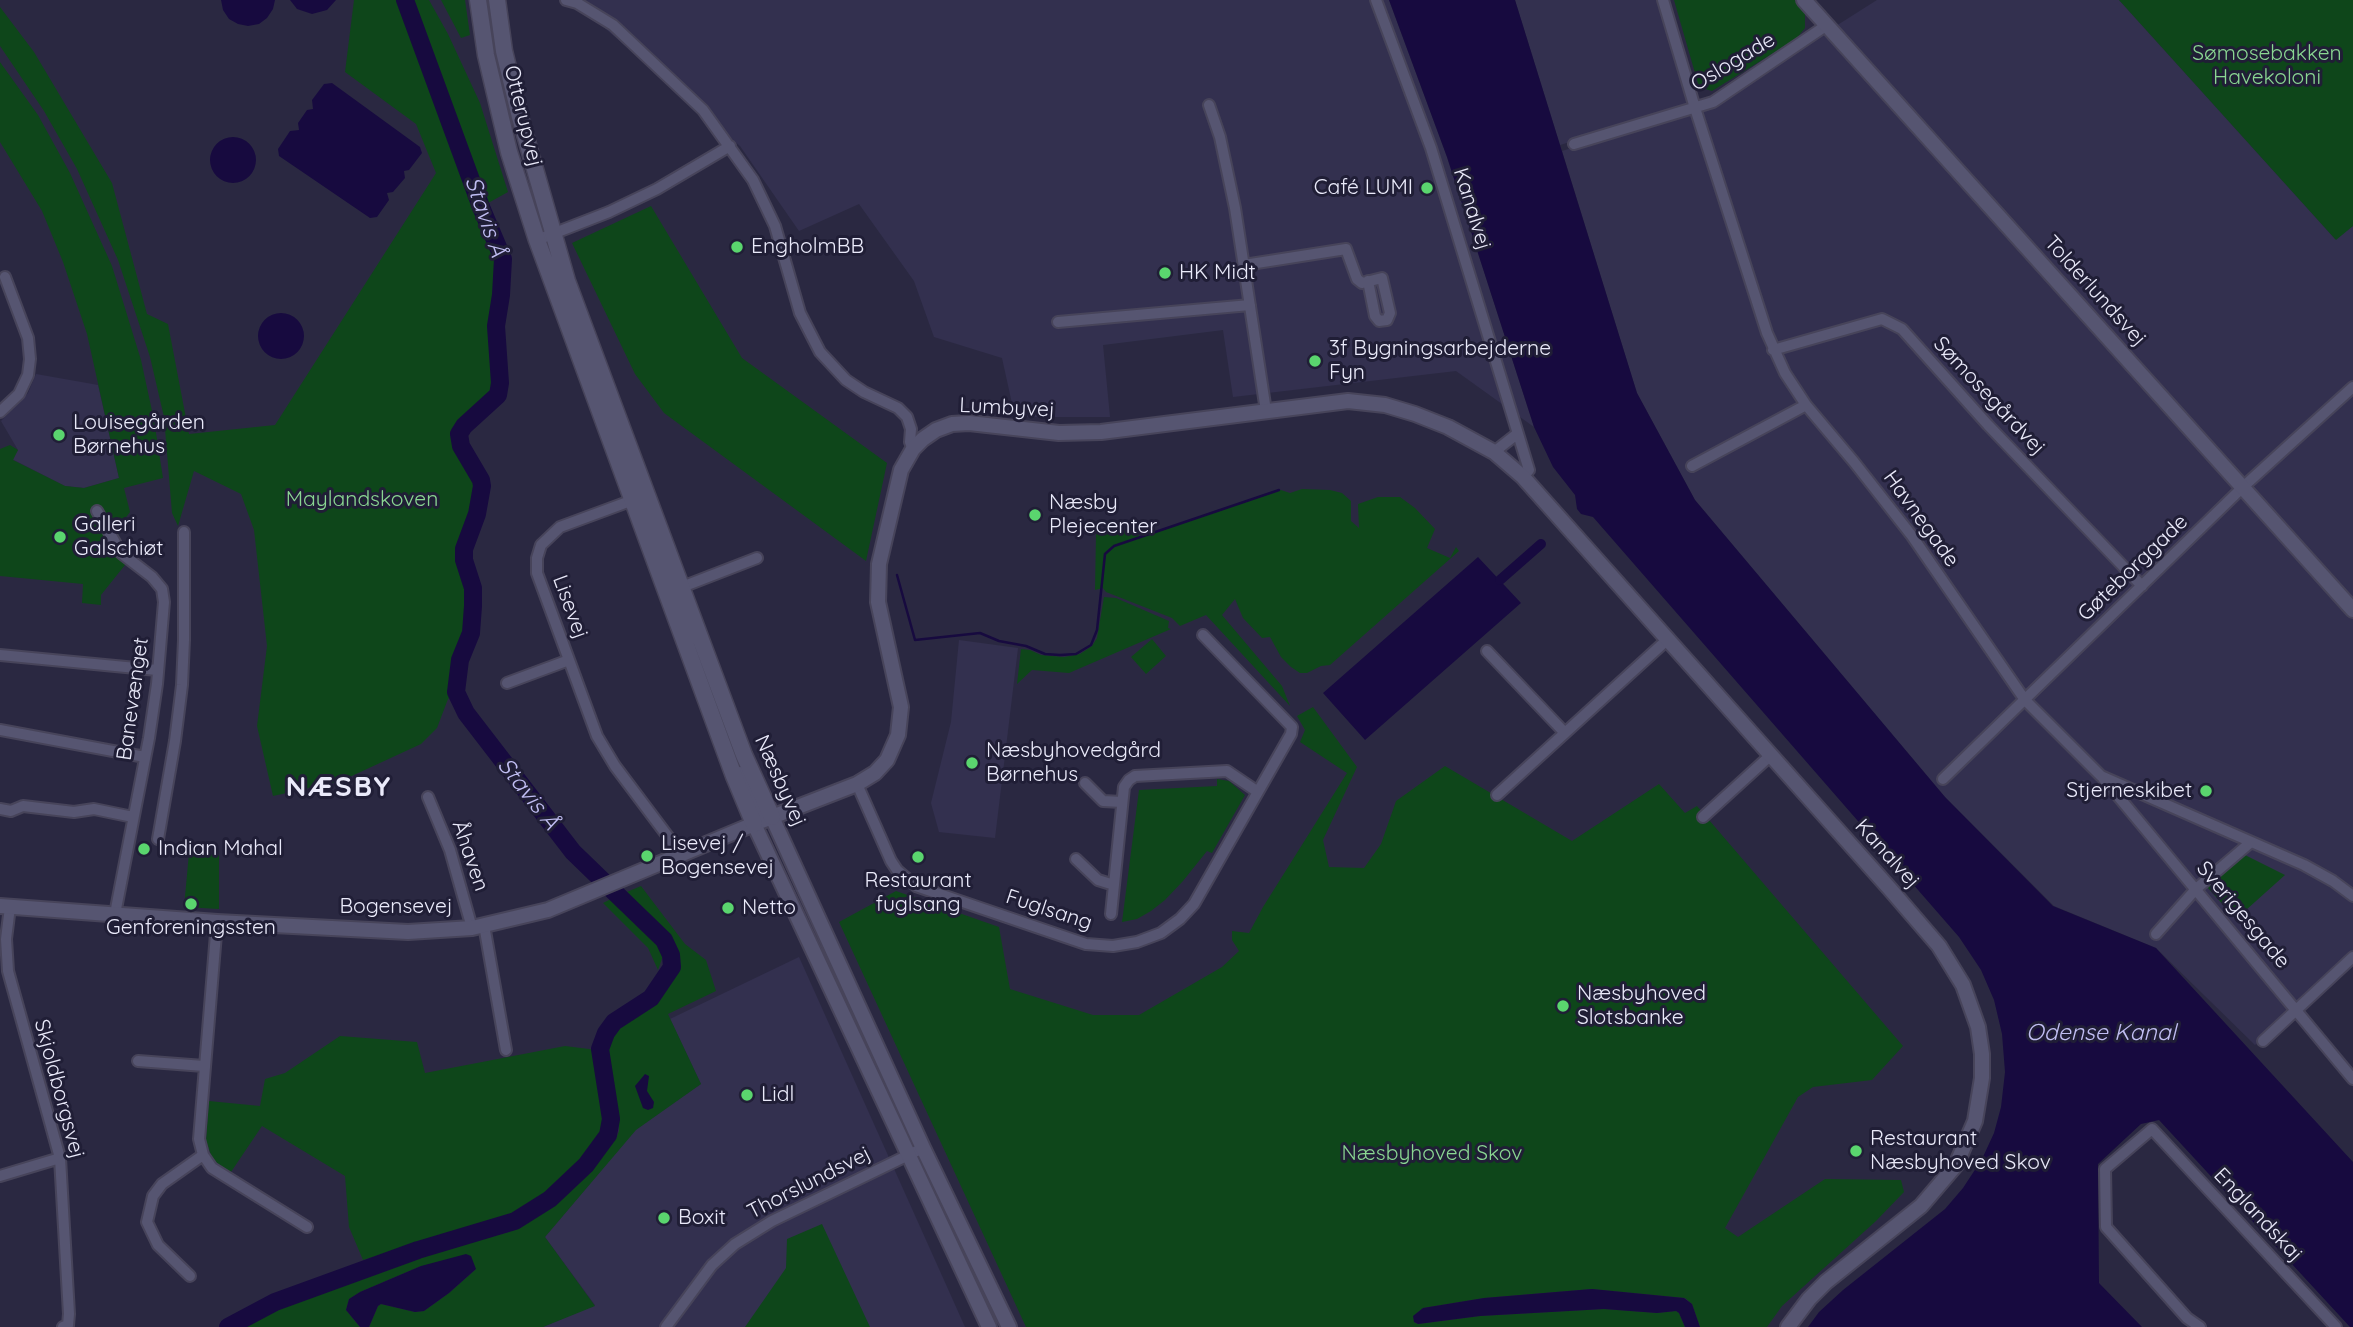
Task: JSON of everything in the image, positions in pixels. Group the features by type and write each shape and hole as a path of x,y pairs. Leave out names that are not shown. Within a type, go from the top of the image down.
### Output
{"main road":[{"name":"Otterupvej","path":"478,0 486,55 506,140 537,240"},
{"name":"Otterupvej","path":"497,0 504,51 553,235"},
{"name":"Næsbyvej","path":"553,235 567,282 744,755 772,817"},
{"name":"Næsbyvej","path":"537,240 754,824"}],"street":[{"path":"566,0 578,3 613,25 703,110 753,180 775,226 800,313 820,352 846,380 898,408 907,417 913,449"},
{"name":"Kanalvej","path":"1376,0 1431,148 1529,470 1523,477 1939,946 1963,985 1972,1006 1982,1054 1980,1100 1967,1143 1956,1165 1921,1206 1826,1282 1788,1327"},
{"name":"Havnegade","path":"1663,0 1773,350 1806,405 1912,536 2025,700 2101,776 2304,865 2333,881 2352,896"},
{"name":"Tolderlundsvej","path":"1804,0 2353,610"},
{"name":"Oslogade","path":"1574,144 1713,102 1827,25"},
{"path":"1209,104 1220,137 1244,265 1265,411"},
{"path":"537,240 609,212 657,189 730,146"},
{"path":"1244,265 1346,249 1357,279 1362,283 1368,281"},
{"path":"0,412 19,394 28,375 30,359 28,338 5,293 5,277"},
{"path":"1058,322 1250,305"},
{"name":"Sømosegårdvej","path":"1773,350 1882,319 1902,329 1988,425 2142,586"},
{"name":"Gøteborggade","path":"1943,779 2243,486 2353,387"},
{"name":"Lumbyvej","path":"913,449 936,430 952,424 969,423 1059,433 1101,432 1348,401 1385,405 1448,427 1494,452 1523,477"},
{"path":"1692,466 1806,405"},
{"path":"1494,452 1517,434"},
{"name":"Bogensevej","path":"5,906 216,922 408,932 478,927 548,909 857,784 875,773 887,760 894,747 901,721 901,707 878,602 877,580 901,470 913,449"},
{"name":"Lisevej","path":"633,500 560,527 541,545 537,558 537,573 597,736 615,766 681,854"},
{"name":"Banevænget","path":"97,511 121,553 152,576 162,589 164,602 158,670 145,757 115,914"},
{"name":"Banevænget","path":"158,839 182,685 184,532"},
{"path":"682,587 757,558"},
{"name":"Fuglsang","path":"857,784 891,861 916,887 1086,944 1113,946 1137,942 1161,933 1194,904 1291,734 1292,727 1203,635"},
{"path":"1497,795 1668,639"},
{"path":"1487,651 1565,733"},
{"path":"0,655 158,670"},
{"name":"Lisevej","path":"507,683 569,660"},
{"path":"0,730 145,757"},
{"path":"722,743 760,814 772,817"},
{"path":"1703,817 1770,755"},
{"name":"Fuglsang","path":"1111,914 1124,787 1129,780 1135,776 1227,771 1258,792"},
{"name":"Sverigesgade","path":"2101,776 2353,1079"},
{"path":"1085,783 1104,801 1122,802"},
{"name":"Åhaven","path":"428,797 478,927 506,1050"},
{"path":"0,809 11,811 23,806 75,812 93,809 134,817"},
{"name":"Næsbyvej","path":"772,817 923,1148 1009,1327"},
{"path":"754,824 765,828 795,891 814,909"},
{"name":"Næsbyvej","path":"754,824 989,1327"},
{"path":"2156,934 2196,889 2251,842"},
{"name":"Fuglsang","path":"1076,859 1098,880 1114,885"},
{"name":"Skjoldborgsvej","path":"5,906 8,971 61,1158 69,1326"},
{"path":"216,922 199,1139 203,1155 212,1168 307,1227"},
{"path":"2263,1041 2353,957"},
{"path":"138,1061 204,1066"},
{"name":"Englandskaj","path":"2200,1327 2188,1318 2106,1227 2105,1169 2152,1129 2336,1327"},
{"name":"Thorslundsvej","path":"666,1327 712,1265 735,1244 772,1221 923,1148"},
{"path":"190,1276 158,1245 147,1222 153,1196 162,1184 203,1155"},
{"path":"0,1176 61,1158"}],"shaded area":[{"path":"577,0 1389,0 1447,157 1534,427 1456,371 1233,397 1223,330 1103,345 1110,417 1015,417 1002,358 934,337 914,281 859,204 799,231 740,146 591,16"},
{"path":"1515,0 1659,0 1690,106 1560,145"},
{"path":"1877,0 2119,0 2335,239 2353,226 2353,954 2255,1045 2156,948 2054,906 1945,797 1695,500 1637,393 1562,151 1708,107"},
{"name":"Louisegården Børnehus","path":"36,374 98,385 119,478 84,488 65,486 12,459 18,450 1,421 28,393"},
{"name":"Næsbyhovedgård Børnehus","path":"959,640 1018,648 995,838 939,832 931,803 951,722"},
{"path":"799,957 965,1327 543,1327 595,1305 545,1237 636,1129 701,1084 670,1019"}],"green space":[{"name":"Maylandskoven","path":"354,0 429,0 480,103 508,192 481,207 503,259 496,326 500,383 498,395 464,426 459,434 461,447 482,486 477,514 464,549 464,560 473,588 471,633 460,660 456,692 448,699 437,728 421,744 341,781 273,796 257,726 267,646 254,530 241,494 194,471 178,526 172,513 164,417 150,357 118,260 77,169 44,111 0,46 0,7 34,52 112,183 147,314 168,324 189,434 275,425 436,173 416,124 345,72"},
{"path":"441,0 465,0 470,35 461,38"},
{"path":"1674,0 1795,0 1805,11 1805,28 1796,39 1712,91 1699,87"},
{"name":"Sømosebakken Havekoloni","path":"2119,0 2353,0 2353,226 2336,240"},
{"path":"0,62 38,115 70,173 112,266 141,360 154,420 163,478 124,488 130,512 124,520 114,525 125,549 133,555 101,595 101,605 82,603 83,584 0,576 0,449 10,445 18,450 13,460 65,486 84,488 119,478 87,334 63,262 42,211 0,142"},
{"path":"651,206 742,358 887,463 866,561 664,413 635,374 572,243"},
{"path":"1302,489 1342,493 1351,501 1351,521 1359,528 1358,504 1378,497 1400,497 1435,529 1427,548 1450,558 1456,547 1459,551 1330,665 1307,673 1300,673 1291,667 1281,657 1270,637 1262,638 1243,618 1235,599 1222,615 1282,686 1290,706 1206,615 1180,626 1172,618 1106,592 1103,588 1095,590 1096,534 1138,529 1139,538 1281,490 1290,493"},
{"path":"1104,597 1116,598 1169,621 1168,628 1171,629 1069,673 1032,670 1017,684 1021,649 1041,655 1064,657 1080,654 1092,646 1097,638"},
{"path":"1152,639 1166,656 1146,674 1131,657"},
{"name":"Næsbyhoved Skov","path":"1313,707 1357,767 1323,840 1329,867 1364,868 1381,844 1396,801 1445,766 1572,841 1659,784 1685,813 1697,806 1903,1046 1872,1080 1813,1087 1798,1097 1725,1228 1738,1237 1825,1179 1901,1180 1904,1192 1782,1306 1767,1327 1700,1327 1692,1304 1685,1298 1592,1289 1484,1298 1423,1308 1414,1316 1414,1322 1418,1324 1480,1316 1604,1309 1657,1313 1676,1311 1685,1327 1026,1327 839,922 896,891 999,927 1010,989 1093,1015 1139,1015 1222,967 1239,951 1232,940 1232,931 1249,933 1347,773 1300,742 1305,730 1297,716"},
{"path":"1217,779 1229,781 1245,795 1212,853 1207,851 1183,881 1151,911 1137,919 1122,922 1139,790 1217,786"},
{"path":"189,853 219,855 219,909 184,907"},
{"path":"2243,854 2285,875 2236,919 2207,887"},
{"path":"641,886 685,944 706,960 716,991 668,1014 701,1084 636,1130 545,1237 595,1306 543,1327 369,1327 381,1304 415,1312 424,1311 476,1269 421,1266 349,1299 346,1310 360,1327 240,1327 289,1304 396,1263 509,1232 531,1219 587,1171 616,1139 619,1131 607,1059 608,1037 617,1025 656,1003 671,982 678,964 673,944 622,894"},
{"path":"613,898 658,939 664,953 658,970 648,948 603,903"},
{"path":"340,1036 417,1042 425,1073 565,1046 597,1050 599,1089 606,1117 604,1129 563,1178 533,1203 506,1217 363,1260 349,1227 345,1176 262,1126 231,1172 217,1163 206,1140 209,1101 260,1106 265,1079 285,1073"},
{"path":"822,1224 870,1327 745,1327 786,1268 787,1239"}],"water":[{"path":"221,0 275,0 267,18 259,24 248,26 229,19"},
{"path":"290,0 336,0 327,10 312,14 297,9"},
{"name":"Odense Kanal","path":"1389,0 1515,0 1637,393 1695,500 1945,797 2053,906 2156,948 2353,1162 2353,1327 2350,1327 2159,1120 2141,1124 2098,1164 2099,1283 2142,1327 1808,1327 1819,1312 1843,1290 1945,1209 1982,1159 1994,1133 2001,1107 2005,1072 2002,1034 1994,1000 1981,970 1959,937 1593,517 1581,514 1577,509 1575,495 1553,467 1534,427 1447,157"},
{"path":"332,83 420,147 422,153 409,170 404,171 405,178 393,192 387,193 389,200 377,217 370,218 279,156 278,149 290,131 299,130 298,123 307,110 313,109 312,100 324,84"},
{"path":"233,137 249,144 256,160 249,176 233,183 217,176 210,160 217,144"},
{"path":"281,313 290,314 297,320 303,327 303,345 297,352 290,358 281,359 272,358 265,352 259,345 258,336 259,327 265,320 272,314"},
{"path":"1478,557 1521,603 1365,740 1323,693"},
{"path":"645,1074 649,1076 647,1091 654,1102 653,1108 648,1110 643,1108 635,1086"},
{"path":"466,1254 471,1256 476,1269 424,1311 415,1312 381,1304 369,1327 360,1327 346,1310 349,1299 360,1292 421,1266"},
{"path":"1592,1289 1684,1298 1692,1304 1700,1327 1685,1327 1676,1311 1657,1313 1604,1309 1480,1316 1418,1324 1414,1322 1413,1316 1423,1308 1484,1298"}],"waterway":[{"name":"Stavis Å","path":"228,1327 275,1302 418,1250 515,1221 550,1199 586,1165 608,1135 611,1119 600,1049 606,1033 614,1022 651,998 672,967 671,955 664,940 573,852 466,713 456,692 460,660 471,633 473,606 473,588 464,560 464,549 477,514 482,486 461,446 459,434 464,426 498,395 500,383 496,326 503,259 481,207 405,0"},
{"path":"897,575 915,640 980,633 1045,654 1076,654 1091,645 1097,630 1105,554 1114,546 1279,490"},
{"path":"1500,580 1541,544"}],"place":[{"name":"Café LUMI","path":"1427,188"},
{"name":"EngholmBB","path":"737,247"},
{"name":"HK Midt","path":"1165,273"},
{"name":"3f Bygningsarbejderne Fyn","path":"1315,361"},
{"name":"Louisegården Børnehus","path":"59,435"},
{"name":"Næsby Plejecenter","path":"1035,515"},
{"name":"Galleri Galschiøt","path":"60,537"},
{"name":"Næsbyhovedgård Børnehus","path":"972,763"},
{"name":"Stjerneskibet","path":"2206,791"},
{"name":"Indian Mahal","path":"144,849"},
{"name":"Lisevej / Bogensevej","path":"647,856"},
{"name":"Restaurant fuglsang","path":"918,857"},
{"name":"Genforeningssten","path":"191,904"},
{"name":"Netto","path":"728,908"},
{"name":"Næsbyhoved Slotsbanke","path":"1563,1006"},
{"name":"Lidl","path":"747,1095"},
{"name":"Restaurant Næsbyhoved Skov","path":"1856,1151"},
{"name":"Boxit","path":"664,1218"}],"district":[{"name":"NÆSBY","path":"339,788"}]}
